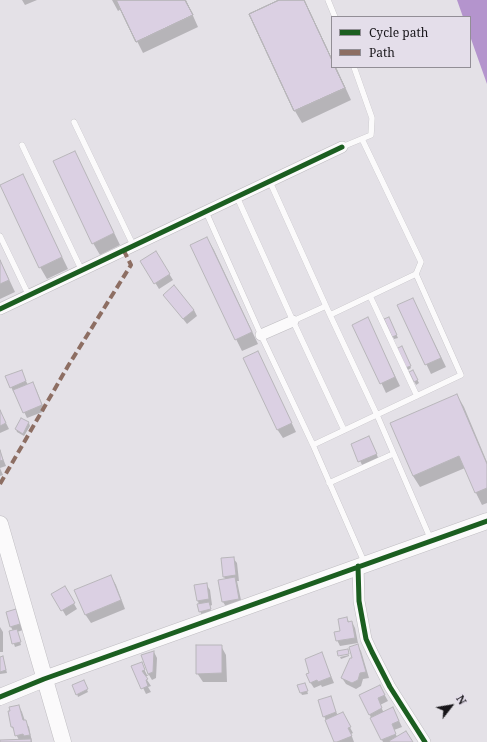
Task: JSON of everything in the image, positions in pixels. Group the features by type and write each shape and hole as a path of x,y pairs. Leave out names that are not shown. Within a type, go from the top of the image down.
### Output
{"street":[{"path":"0,309 134,247 342,147"},
{"path":"261,335 293,321"},
{"path":"0,697 44,679 487,521"},
{"path":"0,524 63,742"},
{"path":"362,565 359,601 366,639 390,686 424,742"}],"lane":[{"path":"328,0 336,16"},
{"path":"342,147 371,135 372,118 354,68"},
{"path":"74,122 134,247"},
{"path":"330,315 416,274 421,262 362,139"},
{"path":"22,146 82,271"},
{"path":"270,182 377,415 431,541"},
{"path":"237,197 344,430"},
{"path":"206,212 261,335 313,445 362,565"},
{"path":"0,236 29,296"},
{"path":"313,445 461,375 416,274"},
{"path":"370,296 417,396"},
{"path":"293,321 326,306"},
{"path":"329,483 394,454"}],"shaded area":[{"path":"457,0 487,0 487,84 471,39 471,16 463,16"}],"building":[{"path":"116,0 185,0 193,15 136,42"},
{"path":"116,0 185,0 193,15 136,42"},
{"path":"116,0 185,0 193,15 136,42"},
{"path":"279,0 304,0 331,58 331,68 335,68 345,88 294,111 249,14"},
{"path":"279,0 304,0 331,58 331,68 335,68 345,88 294,111 249,14"},
{"path":"279,0 304,0 331,58 331,68 335,68 345,88 294,111 249,14"},
{"path":"75,151 114,233 92,244 53,161"},
{"path":"23,174 62,257 39,268 0,185"},
{"path":"207,237 252,332 235,340 190,245"},
{"path":"156,251 170,274 154,284 140,261"},
{"path":"0,260 9,280 0,284"},
{"path":"174,285 194,310 183,319 163,295"},
{"path":"413,298 441,358 425,365 397,305"},
{"path":"368,317 395,377 380,384 352,325"},
{"path":"389,317 397,335 392,337 384,319"},
{"path":"402,346 411,366 405,368 396,349"},
{"path":"258,351 292,423 277,430 243,358"},
{"path":"22,370 26,381 10,388 5,376"},
{"path":"413,370 418,380 414,382 409,372"},
{"path":"33,382 42,405 23,413 13,390"},
{"path":"457,394 487,464 487,488 475,493 459,456 413,476 390,423"},
{"path":"0,410 6,423 0,426"},
{"path":"21,418 29,422 23,434 15,429"},
{"path":"369,436 377,454 358,462 351,444"},
{"path":"0,450 3,460 0,461"},
{"path":"234,557 236,575 223,577 221,558"},
{"path":"111,575 121,600 85,615 74,590"},
{"path":"235,577 239,599 222,602 218,580"},
{"path":"207,583 209,599 197,601 194,585"},
{"path":"65,586 75,603 61,611 51,594"},
{"path":"209,602 211,609 199,612 197,604"},
{"path":"16,609 20,624 10,627 6,612"},
{"path":"347,617 348,622 352,621 355,638 336,641 334,632 340,631 338,619"},
{"path":"17,629 21,642 12,644 9,631"},
{"path":"358,644 366,672 360,673 358,680 352,683 341,678 350,658 352,658 349,647"},
{"path":"196,645 222,645 222,673 196,674"},
{"path":"348,649 349,654 338,656 337,651"},
{"path":"154,651 153,672 148,674 141,655"},
{"path":"322,652 331,677 318,682 317,680 310,683 306,674 309,673 305,659"},
{"path":"3,656 6,670 0,672 0,657"},
{"path":"142,662 145,670 142,671 148,679 146,680 148,686 141,689 131,666"},
{"path":"84,680 88,689 76,695 72,685"},
{"path":"305,683 308,691 300,693 297,685"},
{"path":"380,685 385,695 378,698 382,708 369,715 359,695"},
{"path":"331,696 336,712 323,717 318,700"},
{"path":"19,705 23,720 26,720 30,735 24,736 23,734 15,736 13,727 11,727 8,711 10,711 9,707"},
{"path":"393,707 399,721 392,724 396,734 381,740 370,718"},
{"path":"343,712 351,727 348,728 352,736 334,742 325,720"},
{"path":"406,731 413,742 389,741"},
{"path":"31,739 31,742 0,742 0,740"}],"marked path":[{"path":"0,484 68,366 131,265 124,251"}],"cycle path":[{"path":"0,309 342,147"},
{"path":"0,697 44,679 487,521"},
{"path":"358,566 359,601 366,639 390,687 425,742"}]}
